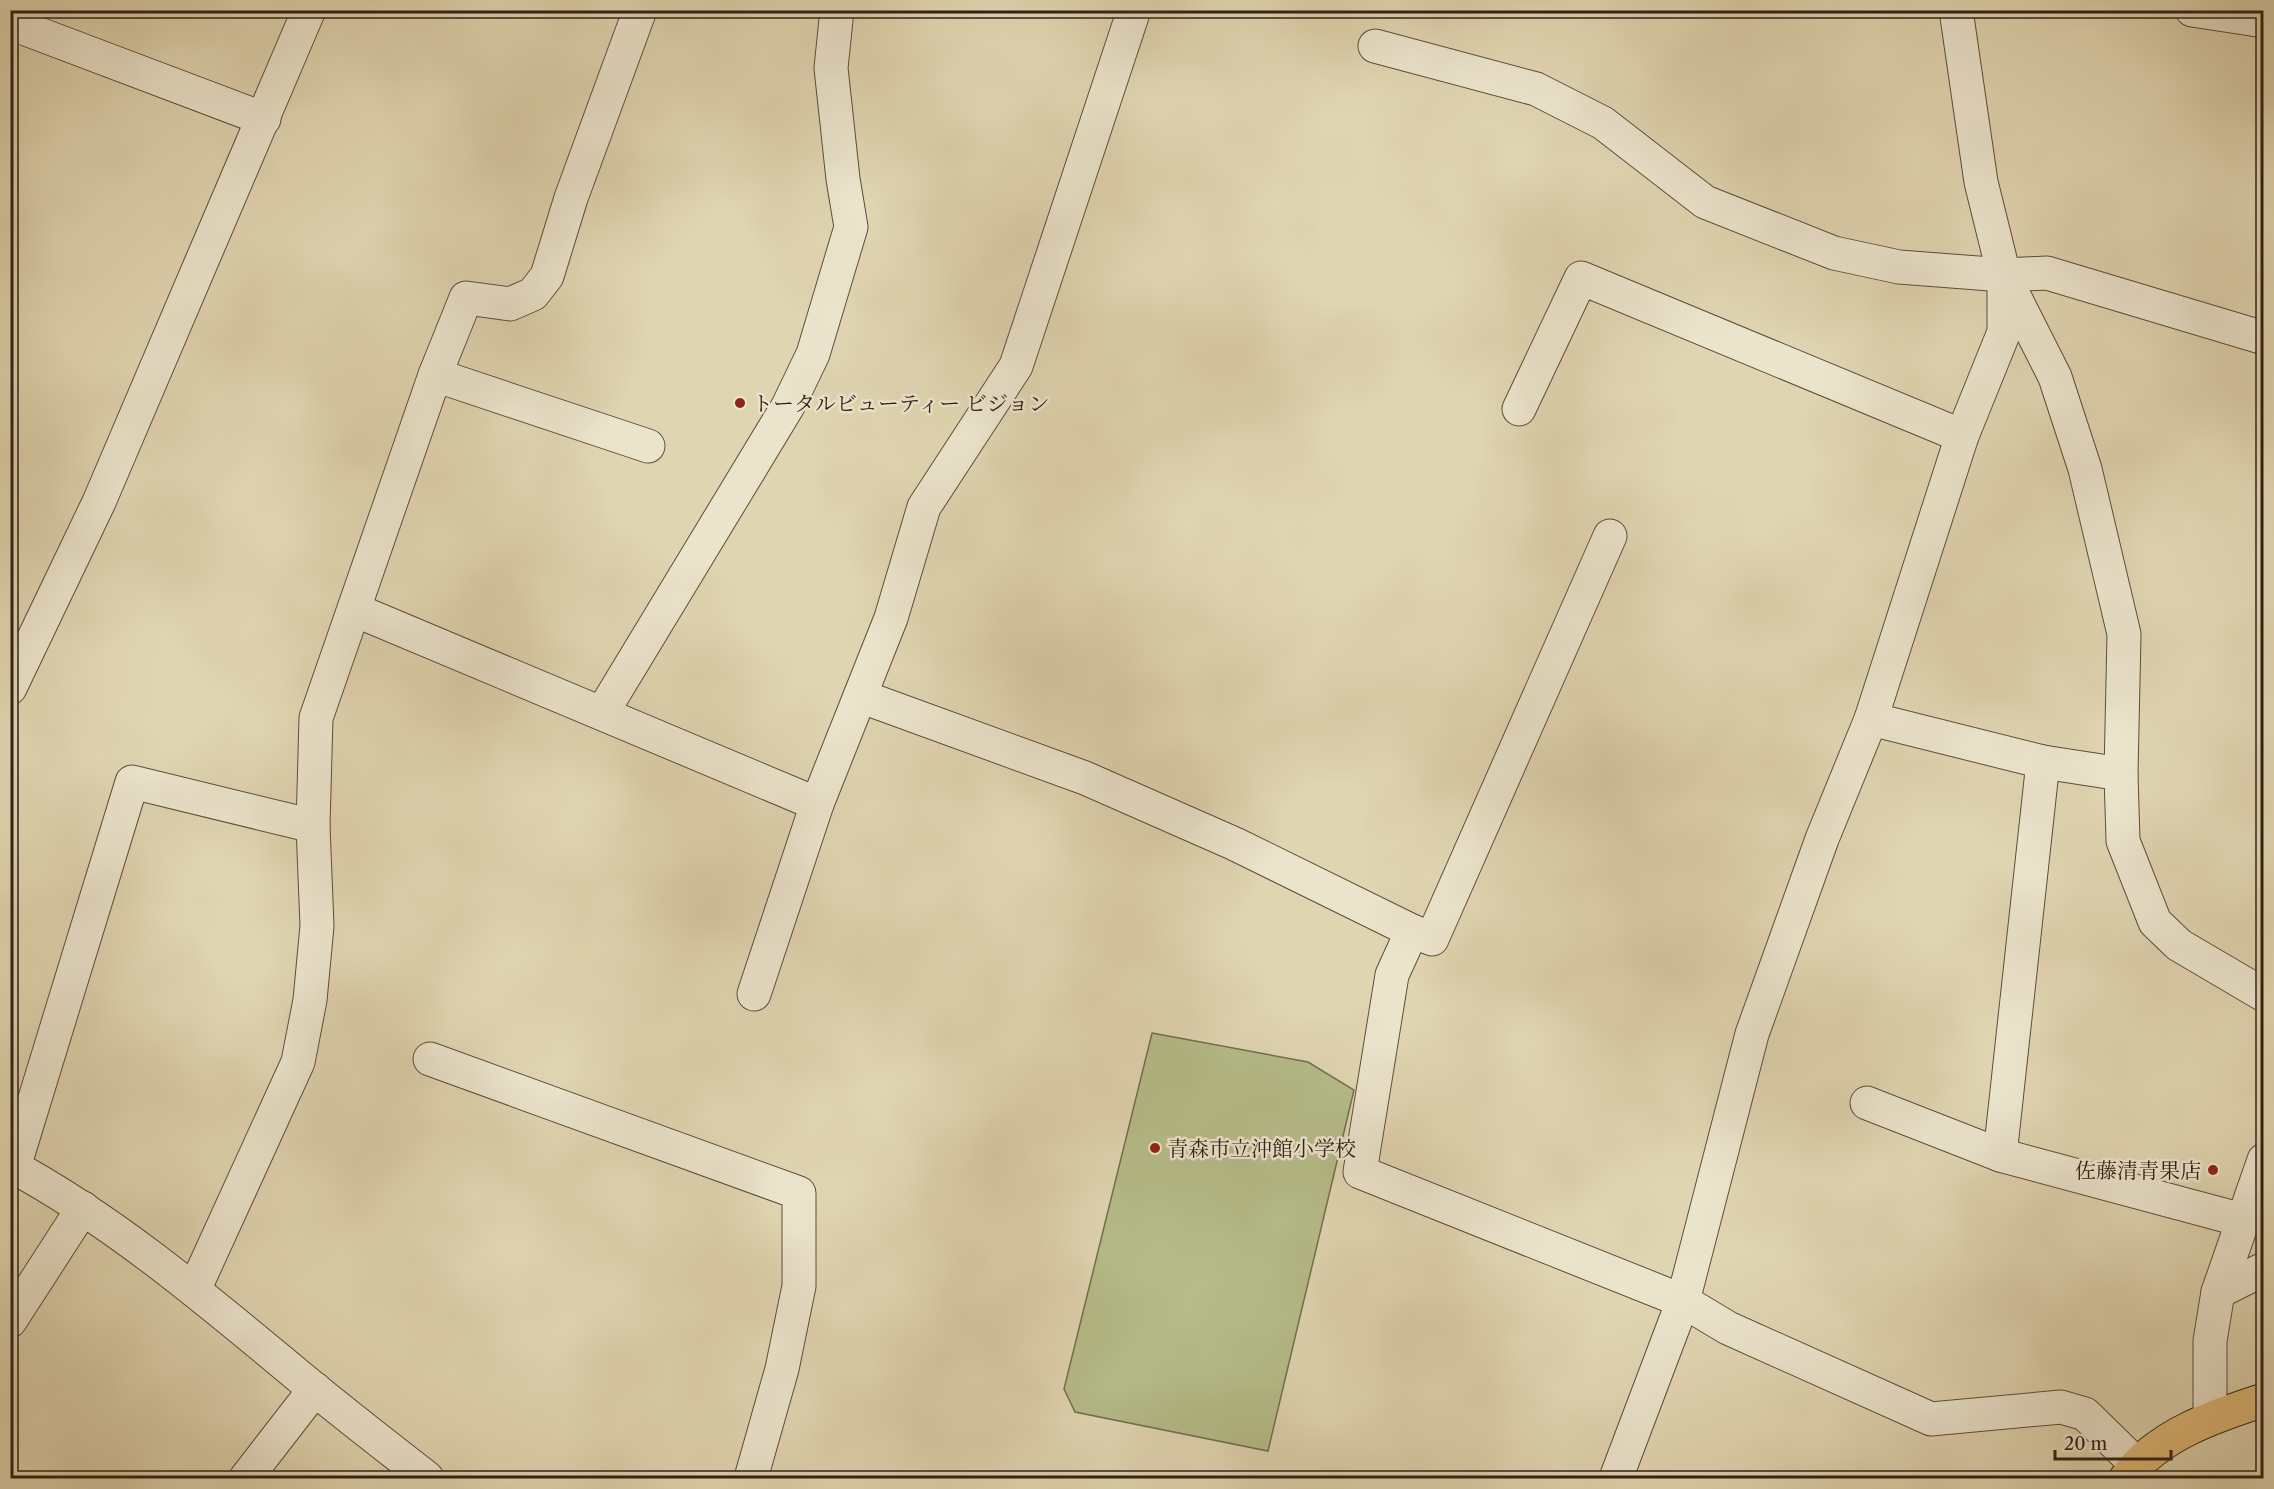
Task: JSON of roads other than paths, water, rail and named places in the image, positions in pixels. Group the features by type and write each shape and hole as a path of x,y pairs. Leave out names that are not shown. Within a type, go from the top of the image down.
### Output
{"highway":[{"path":"2131,1471 2183,1431 2210,1418 2264,1400"}],"street":[{"path":"10,688 99,502 309,10"},
{"path":"194,1290 298,1062 310,1000 317,926 313,826 316,718 435,375 466,298 510,304 533,294 547,276 571,198 640,10"},
{"path":"602,713 788,406 813,354 850,227 831,68 837,10"},
{"path":"754,994 817,804 891,618 924,507 1016,366 1134,10"},
{"path":"1956,10 1981,182 2004,275 2055,376 2085,469 2124,634 2121,774 2123,841 2155,922 2179,945 2264,995"},
{"path":"2192,10 2264,21"},
{"path":"10,23 264,119"},
{"path":"1375,46 1536,89 1603,123 1705,202 1834,253 1899,267 2004,275 2047,273 2264,338"},
{"path":"1616,1479 1683,1301 1752,1034 1822,840 1871,719 1962,436 2004,332 2004,275"},
{"path":"1519,408 1581,278 1962,436"},
{"path":"435,375 648,446"},
{"path":"860,696 1085,778 1235,844 1432,939 1610,536"},
{"path":"355,610 817,804"},
{"path":"1871,719 2043,762 2121,774"},
{"path":"2000,1155 2043,762"},
{"path":"313,826 132,782 12,1166 83,1208 194,1290 427,1479"},
{"path":"1412,931 1392,975 1360,1172 1683,1301 1728,1328 1931,1419 2061,1407 2085,1414 2131,1471"},
{"path":"429,1059 799,1193 799,1286 782,1369 751,1479"},
{"path":"1867,1103 2000,1155 2242,1220"},
{"path":"2210,1418 2210,1341 2218,1293 2264,1160"},
{"path":"10,1321 83,1208"},
{"path":"2218,1293 2264,1269"},
{"path":"246,1479 315,1389"}],"place":[{"name":"トータルビューティー ビジョン","path":"740,403"},
{"name":"青森市立沖館小学校","path":"1155,1148"},
{"name":"佐藤清青果店","path":"2213,1170"}]}
